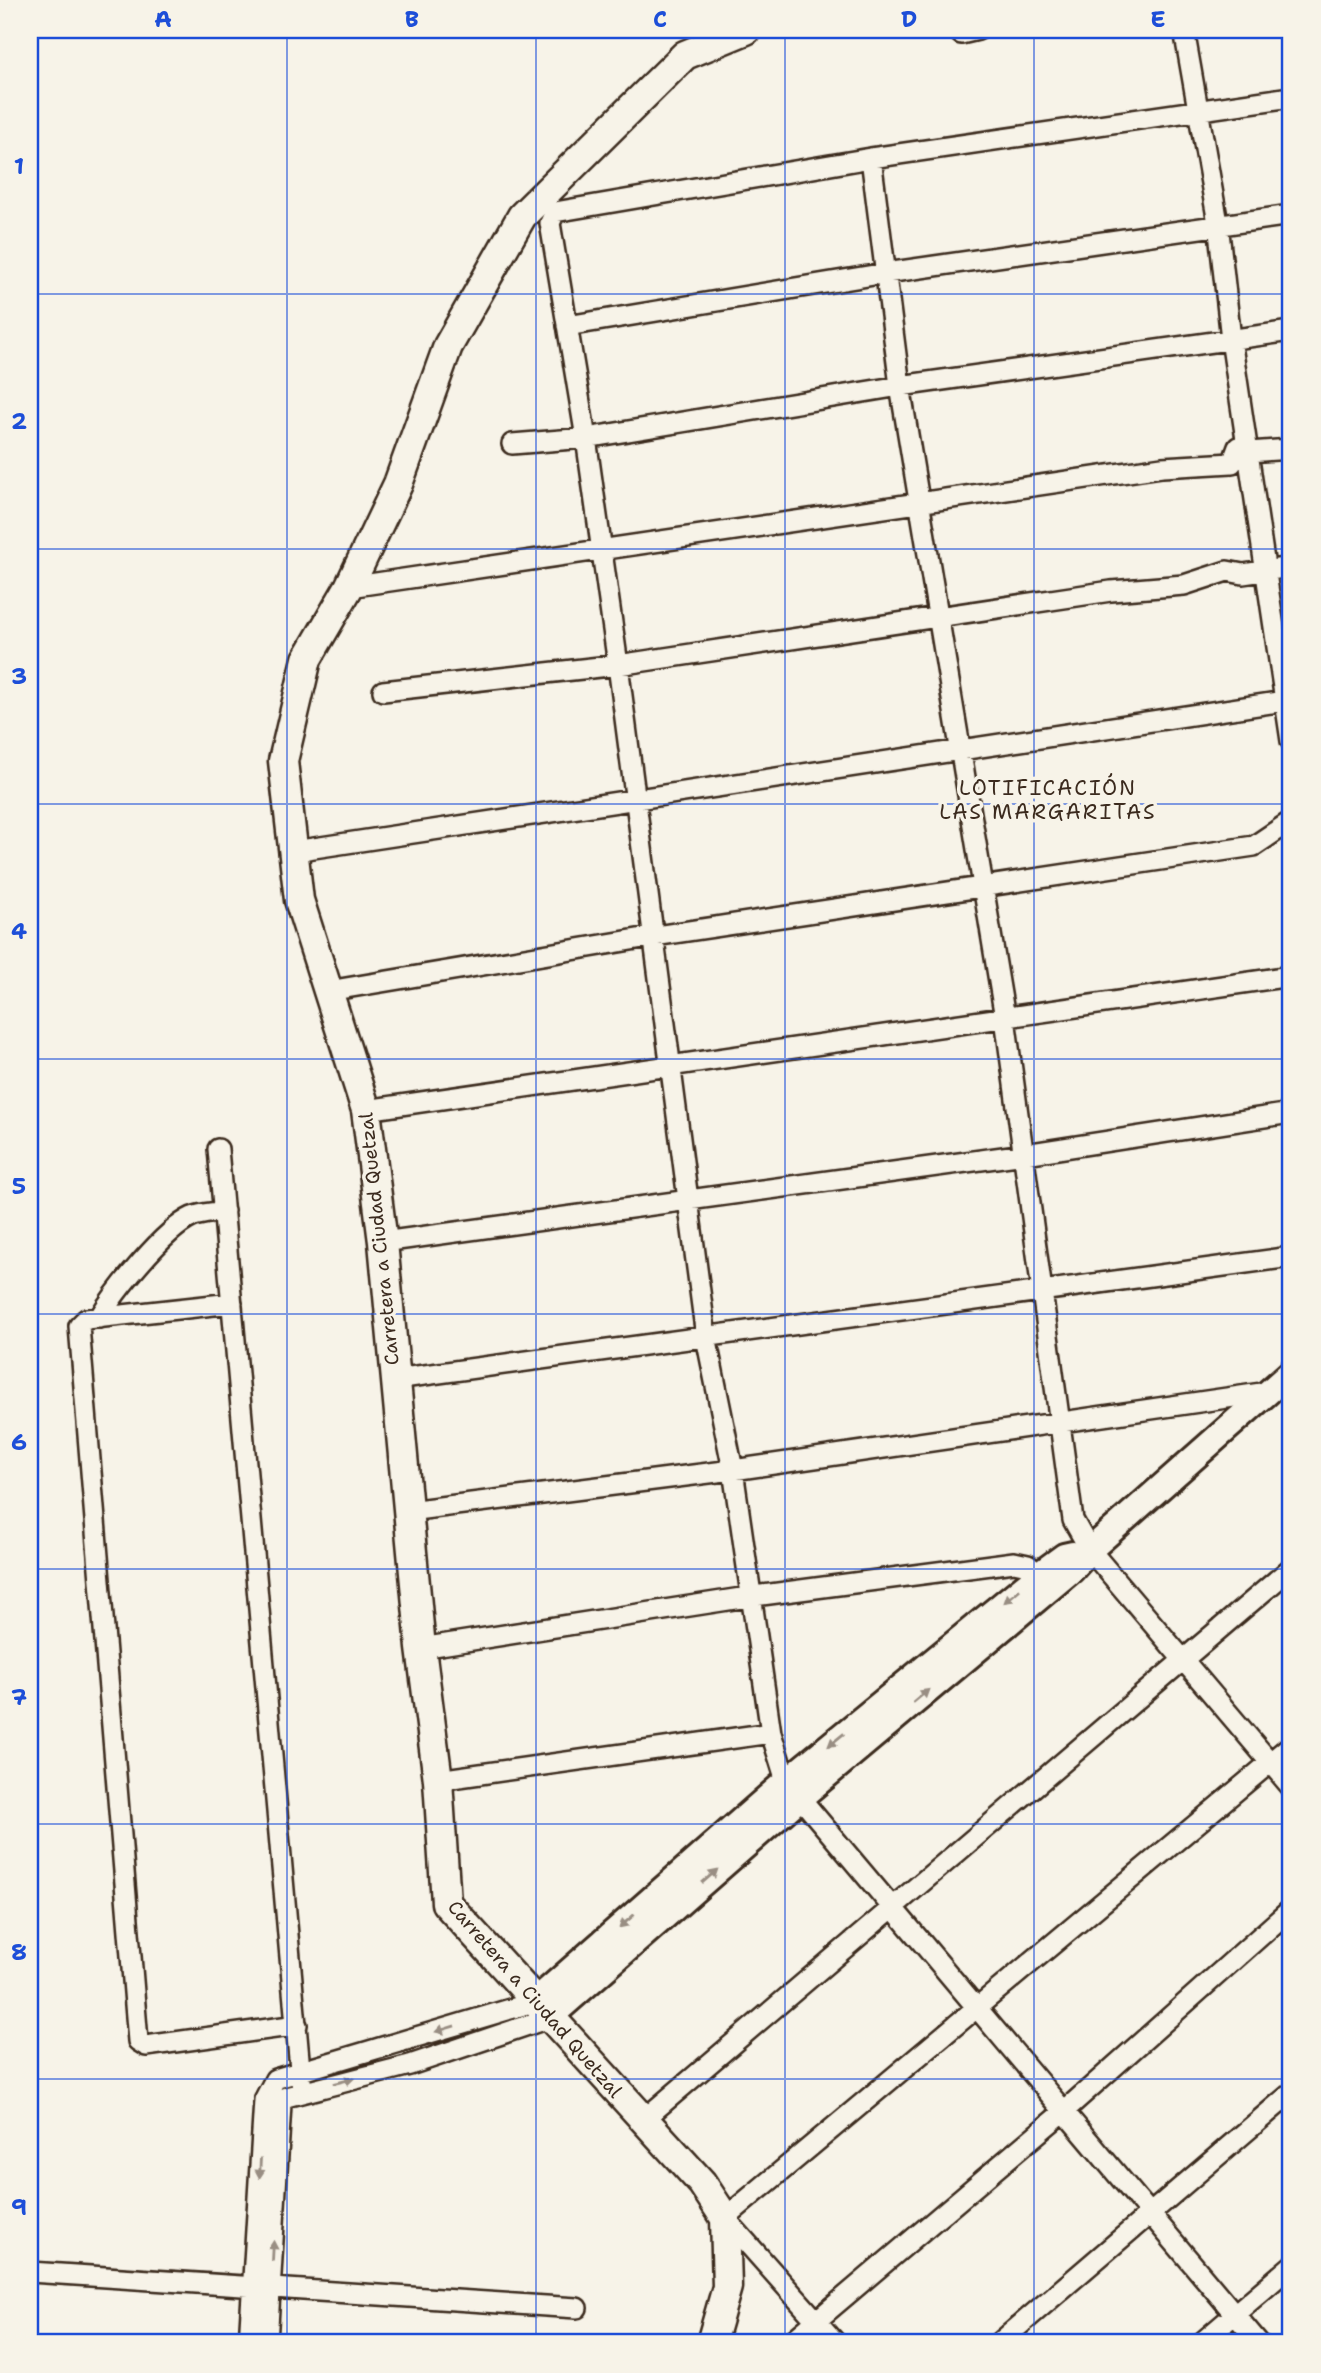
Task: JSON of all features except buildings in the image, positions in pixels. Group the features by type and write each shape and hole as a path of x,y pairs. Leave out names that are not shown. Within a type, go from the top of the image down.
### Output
{"main road":[{"name":"Carretera a Ciudad Quetzal","path":"725,2218 702,2183 642,2121 446,1903 438,1780 421,1648 383,1242 366,1110 299,900 283,761 307,659 349,587 398,484 448,346 523,216 685,55 746,30"},
{"path":"711,2343 727,2287 725,2218"}],"street":[{"path":"1184,30 1218,223 1231,339 1291,741"},
{"path":"1259,2343 793,1790 771,1733 754,1596 733,1470 706,1336 656,936 634,800 586,438 550,223 555,212 872,158 1291,97"},
{"path":"872,158 900,386 958,751 1005,1018 1073,1520 1090,1550 1291,1787"},
{"path":"567,326 886,273 1218,223 1291,215"},
{"path":"512,444 586,438 900,386 1291,331"},
{"path":"349,587 1162,467 1232,463 1238,447 1249,452 1291,449"},
{"path":"383,691 618,665 1111,591 1184,585 1227,571 1243,574 1291,567"},
{"path":"293,851 1287,700"},
{"path":"328,991 656,936 1254,846 1291,821"},
{"path":"366,1110 1005,1018 1204,986 1291,976"},
{"path":"383,1242 1024,1154 1291,1112"},
{"path":"218,1149 302,2092"},
{"path":"99,1318 109,1300 163,1238 192,1217 224,1211"},
{"path":"395,1379 1291,1257"},
{"path":"232,1303 86,1319 79,1326 138,2041 146,2046 297,2025"},
{"path":"249,2343 261,2288 281,2104 286,2097 410,2065 477,2042 541,2010 793,1790 1045,1581 1064,1556 1090,1550 1291,1372"},
{"path":"408,1511 733,1470 1268,1392"},
{"path":"421,1648 754,1596 1014,1562 1028,1565 1045,1581"},
{"path":"642,2121 1291,1568"},
{"path":"438,1780 771,1733"},
{"path":"836,2343 725,2218 1291,1745"},
{"path":"790,2343 1063,2112 1291,1909"},
{"path":"267,2343 261,2288 264,2100 275,2079 301,2068 404,2042 472,2021 541,2010"},
{"path":"472,2021 477,2042"},
{"path":"404,2042 410,2065"},
{"path":"999,2343 1291,2093"},
{"path":"1201,2343 1291,2266"},
{"path":"30,2272 577,2308"}],"district":[{"name":"LOTIFICACIÓN LAS MARGARITAS","path":"1048,800"}]}
